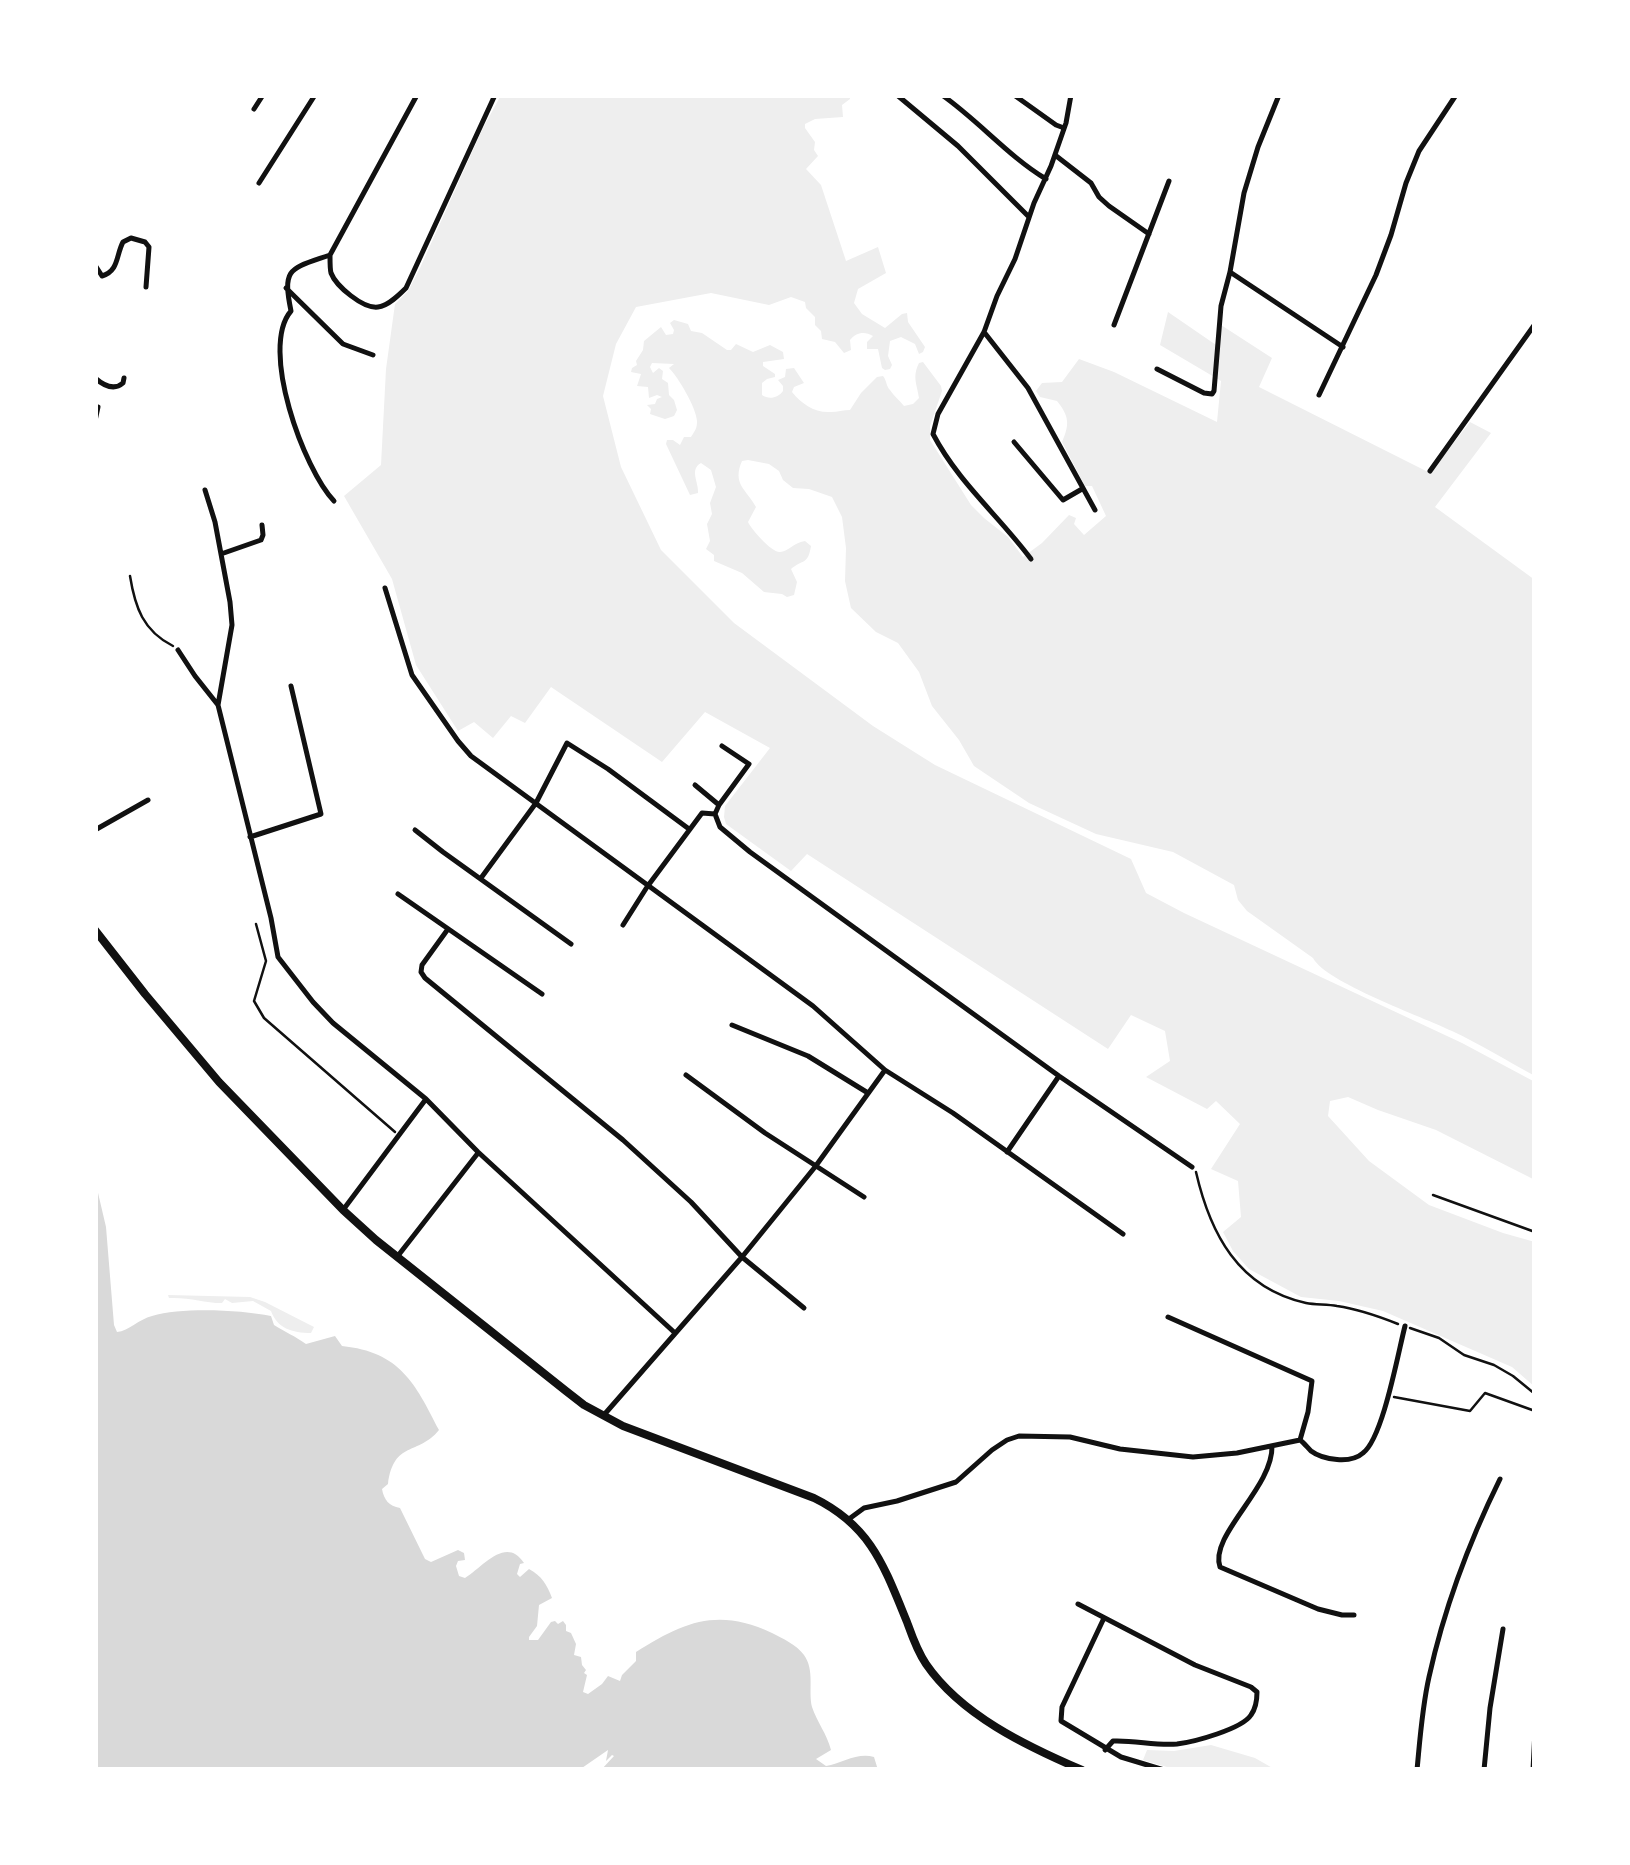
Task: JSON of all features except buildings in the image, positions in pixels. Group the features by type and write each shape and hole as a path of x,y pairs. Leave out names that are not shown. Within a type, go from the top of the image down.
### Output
{"main road":[{"path":"95,930 219,1082 342,1210 397,1257 603,1416 814,1498 849,1519 880,1558 919,1652 940,1682 984,1718 1082,1770"}],"street":[{"path":"254,109 263,95"},
{"path":"259,182 315,95"},
{"path":"417,95 330,256 330,272 336,282 368,305 378,307 406,288 495,95"},
{"path":"897,95 958,146 1030,217"},
{"path":"942,95 1046,179"},
{"path":"1014,95 1064,128"},
{"path":"1157,369 1207,394 1214,391 1222,306 1244,193 1279,95"},
{"path":"1318,395 1376,276 1419,152 1456,95"},
{"path":"1031,559 978,498 933,434 938,414 984,332 1046,179 1064,128 1069,96"},
{"path":"1055,155 1091,184 1106,204 1149,234"},
{"path":"1114,325 1170,181"},
{"path":"95,265 102,276 108,274 115,268 123,242 131,238 145,242 150,247 146,287"},
{"path":"330,256 302,265 288,277 286,288 292,311 286,316 282,382 303,450 334,502"},
{"path":"1230,272 1343,346"},
{"path":"286,288 343,344 373,355"},
{"path":"1430,470 1535,324"},
{"path":"984,332 1028,388 1094,510"},
{"path":"95,378 114,387 123,383 124,378"},
{"path":"95,421 98,406"},
{"path":"1014,442 1063,500 1082,488"},
{"path":"205,490 215,522 232,625 218,704 278,958 333,1023 426,1098 478,1152 675,1332"},
{"path":"221,554 260,540 262,524"},
{"path":"385,588 412,675 458,741 485,768 814,1006 885,1070 953,1113 1123,1234"},
{"path":"178,650 218,704"},
{"path":"250,836 320,814 292,686"},
{"path":"481,878 536,804 567,743 608,768 689,829"},
{"path":"722,746 748,764 719,805 715,814 720,827 1059,1076 1192,1167"},
{"path":"694,786 719,805"},
{"path":"95,830 148,800"},
{"path":"622,925 702,812 715,814"},
{"path":"415,830 570,944"},
{"path":"398,894 542,994"},
{"path":"448,930 422,965 424,978 623,1140 691,1202 742,1257 804,1308"},
{"path":"732,1025 808,1056 868,1092"},
{"path":"603,1416 742,1257 815,1167 885,1070"},
{"path":"686,1074 815,1167 864,1197"},
{"path":"1006,1152 1059,1076"},
{"path":"342,1210 426,1098"},
{"path":"397,1257 478,1152"},
{"path":"1168,1316 1312,1381 1300,1440"},
{"path":"1300,1440 1326,1458 1351,1459 1361,1455 1372,1442 1388,1396 1404,1326"},
{"path":"849,1519 864,1508 956,1482 992,1450 1019,1436 1070,1437 1120,1450 1193,1457 1300,1440"},
{"path":"1272,1446 1266,1475 1228,1532 1218,1556 1220,1568 1318,1609 1354,1615"},
{"path":"1417,1770 1428,1678 1436,1648 1479,1522 1500,1480"},
{"path":"1078,1604 1257,1692 1251,1716 1244,1722 1177,1744 1113,1741 1105,1750"},
{"path":"1104,1618 1060,1716 1064,1725 1105,1750 1164,1770"},
{"path":"1484,1770 1503,1629"},
{"path":"1533,1770 1535,1730"}],"path":[{"path":"130,576 133,596 151,631 178,650"},
{"path":"256,924 266,961 254,1001 264,1018 398,1135"},
{"path":"1192,1167 1216,1236 1247,1272 1273,1290 1291,1299 1370,1313 1439,1338 1464,1355 1514,1376 1535,1394"},
{"path":"1434,1195 1535,1232"},
{"path":"1388,1396 1470,1411 1485,1394 1535,1411"}],"shaded area":[{"path":"501,95 850,95 842,105 843,117 815,119 805,124 818,156 806,169 821,185 846,261 878,247 886,273 858,289 854,303 862,314 885,328 907,313 908,322 925,347 923,352 919,354 915,344 901,337 890,341 888,356 892,365 885,370 878,349 867,349 873,336 864,333 852,337 851,350 844,353 835,342 822,339 805,302 791,297 769,305 711,293 636,307 616,344 603,396 621,467 661,550 734,623 873,726 935,765 1131,859 1146,893 1462,1043 1535,1082 1535,1180 1436,1130 1348,1097 1330,1101 1328,1116 1369,1161 1429,1205 1535,1242 1535,1387 1512,1367 1383,1311 1301,1297 1249,1269 1223,1232 1241,1217 1238,1181 1211,1169 1240,1124 1216,1101 1207,1109 1146,1077 1170,1061 1165,1031 1131,1015 1108,1049 807,854 791,871 726,824 724,817 725,806 770,748 705,712 662,762 551,687 525,723 511,716 493,738 474,722 458,731 416,665 392,579 344,496 381,465 386,369 395,304 408,291 420,268"},
{"path":"1168,312 1219,347 1221,325 1272,358 1259,387 1430,473 1470,422 1491,433 1435,507 1535,580 1535,1076 1462,1036 1336,978 1247,911 1238,900 1234,885 1173,852 1096,834 1029,803 974,766 932,706 919,672 898,643 876,632 851,608 845,581 842,517 832,497 793,488 769,464 742,461 739,481 756,507 748,522 753,530 776,551 783,552 805,541 811,546 810,552 807,559 791,569 797,582 794,595 787,597 764,592 742,573 714,561 714,555 706,549 710,541 710,503 716,487 711,470 701,463 697,466 698,493 690,495 666,444 673,440 680,445 684,437 691,437 697,424 682,385 669,368 674,364 652,363 650,367 653,373 659,368 663,371 662,379 668,383 677,410 665,419 650,414 647,405 662,397 649,398 648,387 637,386 641,374 631,372 644,341 661,327 666,335 673,334 670,323 674,320 688,324 691,331 702,333 727,350 736,344 753,352 770,345 783,352 784,359 763,362 775,377 762,383 762,395 770,398 781,393 783,386 778,380 785,377 786,369 794,368 804,383 792,392 819,411 850,410 861,393 883,376 904,406 913,404 919,398 916,372 923,362 942,391 930,426 930,440 971,505 1008,537 1023,557 1069,515 1076,518 1074,524 1084,535 1106,516 1092,486 1085,486 1062,442 1067,425 1064,411 1057,401 1040,397 1036,391 1042,383 1062,382 1079,359 1217,422 1221,381 1160,345"},
{"path":"95,1180 106,1227 117,1332 147,1318 179,1311 258,1314 271,1316 274,1325 306,1344 335,1336 342,1346 378,1355 403,1373 439,1430 401,1454 382,1489 386,1499 400,1508 425,1559 431,1562 458,1550 464,1553 465,1560 458,1561 456,1566 459,1576 465,1578 495,1556 510,1552 524,1563 517,1574 520,1577 529,1569 541,1578 552,1598 539,1605 537,1626 529,1640 538,1640 551,1622 563,1621 576,1644 574,1655 581,1657 586,1670 583,1692 588,1694 608,1676 620,1681 636,1661 636,1652 685,1626 718,1620 753,1625 789,1642 807,1661 812,1707 831,1750 816,1759 826,1766 856,1757 874,1757 878,1770 601,1770 614,1756 606,1761 608,1750 579,1770 95,1770"},
{"path":"168,1295 250,1297 314,1327 311,1333 286,1328 271,1311 253,1301 232,1303 225,1299 215,1303"},
{"path":"1211,1745 1255,1758 1276,1770 1177,1770 1143,1760 1147,1750 1174,1751"}]}
